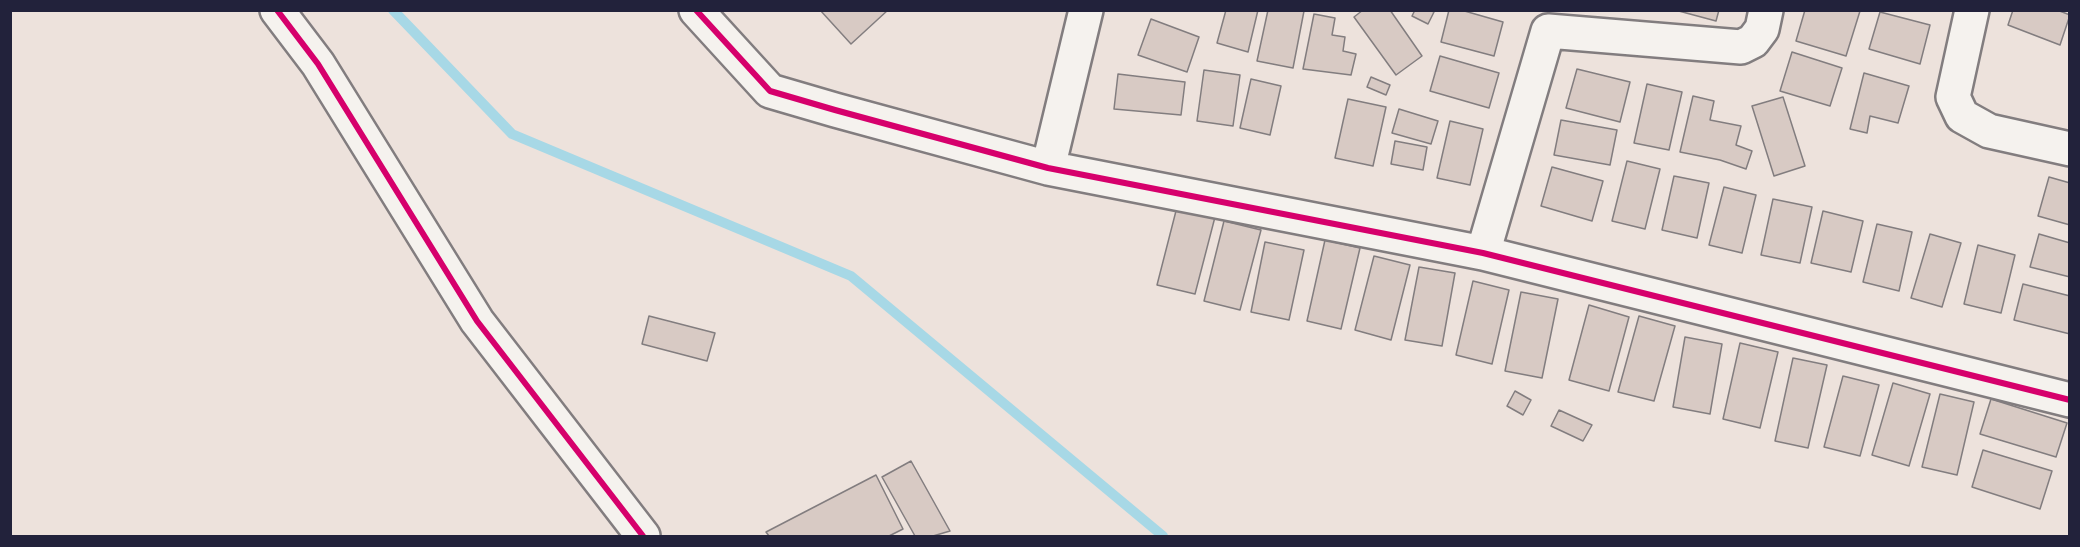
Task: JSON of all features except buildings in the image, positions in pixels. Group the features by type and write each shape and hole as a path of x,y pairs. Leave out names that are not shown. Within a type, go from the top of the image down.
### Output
{"street":[{"path":"277,10 318,64 477,321 643,537"},
{"path":"696,10 770,91 1047,168 1483,253 2070,400"},
{"path":"1047,168 1086,10"},
{"path":"1483,253 1550,21 1741,47 1753,42 1762,29 1766,10"},
{"path":"1972,10 1953,97 1962,116 1989,131 2070,149"}],"waterway":[{"path":"393,10 512,134 851,276 1163,536"}],"cycle path":[{"path":"277,10 318,64 477,321 643,536"},
{"path":"696,10 770,91 835,110 1048,168 1483,253 2070,400"}]}
